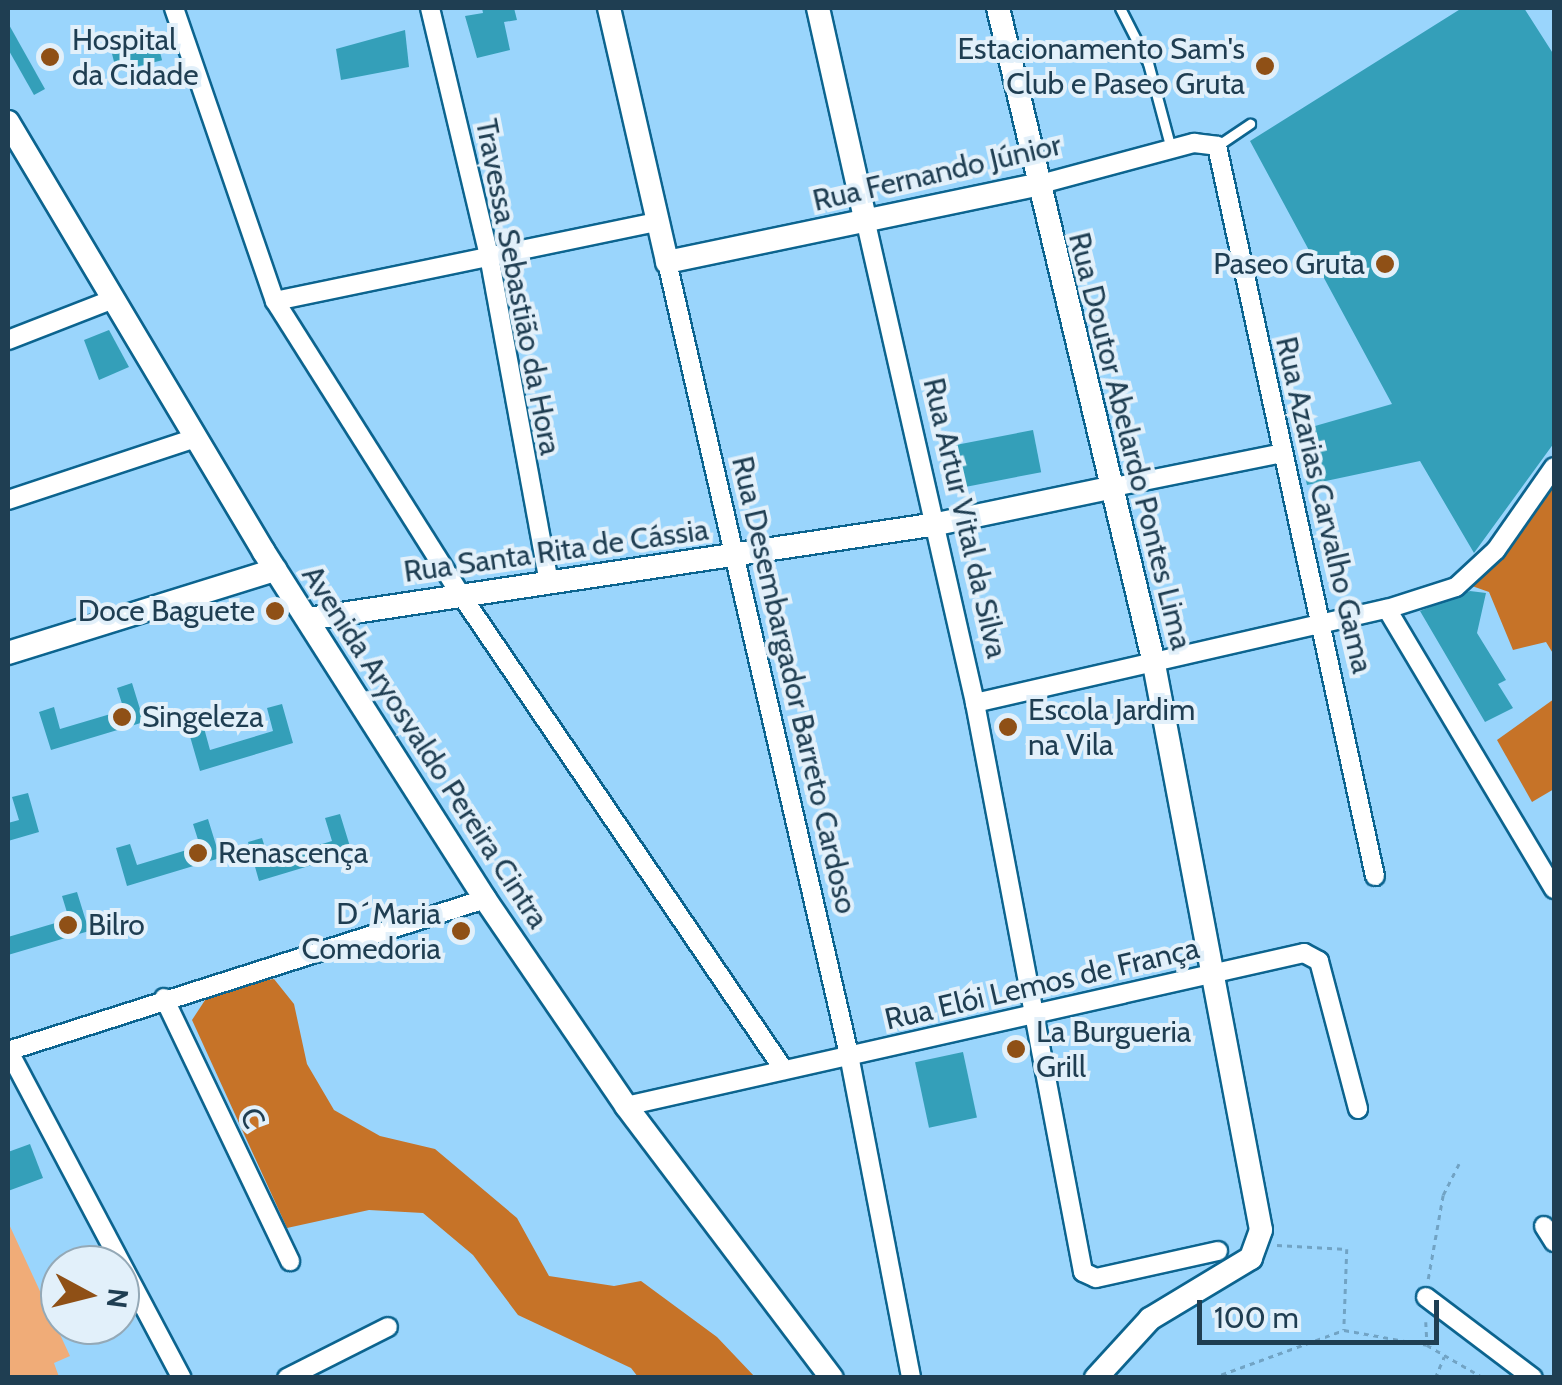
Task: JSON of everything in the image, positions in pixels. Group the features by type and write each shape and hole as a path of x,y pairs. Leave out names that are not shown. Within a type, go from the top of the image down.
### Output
{"main road":[{"name":"Rua Desembargador Barreto Cardoso","path":"609,8 667,262"},
{"name":"Rua Artur Vital da Silva","path":"818,8 866,222"},
{"name":"Rua Doutor Abelardo Pontes Lima","path":"998,8 1036,185 1114,487 1153,659 1216,974 1261,1245"},
{"name":"Avenida Aryosvaldo Pereira Cintra","path":"8,122 275,570 485,898 626,1106 832,1378"},
{"name":"Rua Fernando Júnior","path":"667,262 1036,185"},
{"name":"Rua Santa Rita de Cássia","path":"308,620 460,592 734,557 937,524 1114,487"},
{"path":"8,653 275,570"},
{"path":"1096,1378 1150,1319 1226,1276 1261,1245"}],"street":[{"path":"174,8 275,301 460,592 784,1070"},
{"name":"Travessa Sebastião da Hora","path":"430,8 489,256 548,579"},
{"name":"Rua Fernando Júnior","path":"1036,185 1207,140 1217,146"},
{"name":"Rua Azarias Carvalho Gama","path":"1217,146 1375,876"},
{"path":"275,301 656,222"},
{"name":"Rua Artur Vital da Silva","path":"866,222 975,703 1083,1272 1090,1278 1218,1251"},
{"name":"Rua Desembargador Barreto Cardoso","path":"667,262 849,1054 911,1378"},
{"path":"8,340 111,300"},
{"path":"8,500 195,438"},
{"name":"Rua Santa Rita de Cássia","path":"1114,487 1283,453"},
{"path":"975,703 1153,659 1387,609 1456,587 1477,573 1554,467"},
{"path":"1387,609 1554,889"},
{"path":"182,1378 8,1051 485,898"},
{"name":"Rua Elói Lemos de França","path":"626,1106 849,1054 1037,1016 1297,953 1319,961 1358,1109"},
{"name":"C","path":"164,998 290,1261"},
{"path":"1426,1297 1533,1378"},
{"path":"287,1378 388,1326"}],"lane":[{"path":"1120,8 1148,63 1171,150"},
{"path":"1217,146 1250,124"}],"path":[{"path":"1427,1345 1426,1297 1443,1195 1459,1164"},
{"path":"1261,1245 1347,1249 1344,1330"},
{"path":"1212,1378 1344,1330 1427,1345 1484,1378"},
{"path":"1436,1378 1445,1355"}],"shaded area":[{"path":"1554,475 1554,655 1546,642 1513,650 1489,592 1472,586"},
{"path":"1554,699 1554,789 1532,802 1497,740"},
{"path":"274,979 294,1004 307,1064 334,1110 380,1136 435,1149 517,1218 549,1276 614,1286 641,1281 717,1337 755,1377 638,1377 631,1368 518,1315 473,1255 423,1213 369,1210 287,1228 192,1020 213,988"},
{"path":"8,1222 40,1291 40,1345 65,1345 70,1356 54,1363 59,1377 8,1377"}],"building":[{"path":"482,8 514,8 517,20 504,22 510,50 477,58 465,16 483,13"},
{"path":"1462,8 1524,8 1554,55 1554,443 1474,553 1420,461 1307,485 1294,432 1392,404 1250,141"},
{"name":"Hospital da Cidade","path":"8,23 45,89 34,95 8,49"},
{"path":"405,30 409,67 341,80 336,49"},
{"path":"156,36 162,60 116,72 110,47"},
{"path":"109,330 129,367 99,380 84,340"},
{"path":"1033,430 1041,472 955,489 947,447"},
{"path":"1470,591 1486,593 1477,633 1506,680 1498,684 1513,708 1485,722 1420,611"},
{"name":"Singeleza","path":"132,683 144,722 51,750 39,712 54,707 60,729 124,710 117,688"},
{"path":"282,704 293,743 200,771 189,733 204,728 210,750 273,731 267,708"},
{"path":"28,793 39,832 8,841 8,823 19,820 12,797"},
{"path":"340,814 352,853 259,881 248,842 262,838 269,860 332,841 325,818"},
{"name":"Renascença","path":"208,819 220,858 127,886 116,848 130,844 137,865 200,846 193,824"},
{"name":"Bilro","path":"77,892 89,931 8,955 8,937 69,919 62,896"},
{"path":"963,1052 977,1118 929,1128 915,1062"},
{"path":"30,1144 43,1178 8,1191 8,1152"}],"place":[{"name":"Hospital da Cidade","path":"50,57"},
{"name":"Estacionamento Sam's Club e Paseo Gruta","path":"1265,66"},
{"name":"Paseo Gruta","path":"1385,264"},
{"name":"Doce Baguete","path":"275,611"},
{"name":"Singeleza","path":"122,717"},
{"name":"Escola Jardim na Vila","path":"1008,727"},
{"name":"Renascença","path":"198,853"},
{"name":"Bilro","path":"68,925"},
{"name":"D´Maria Comedoria","path":"461,931"},
{"name":"La Burgueria Grill","path":"1016,1049"}]}
